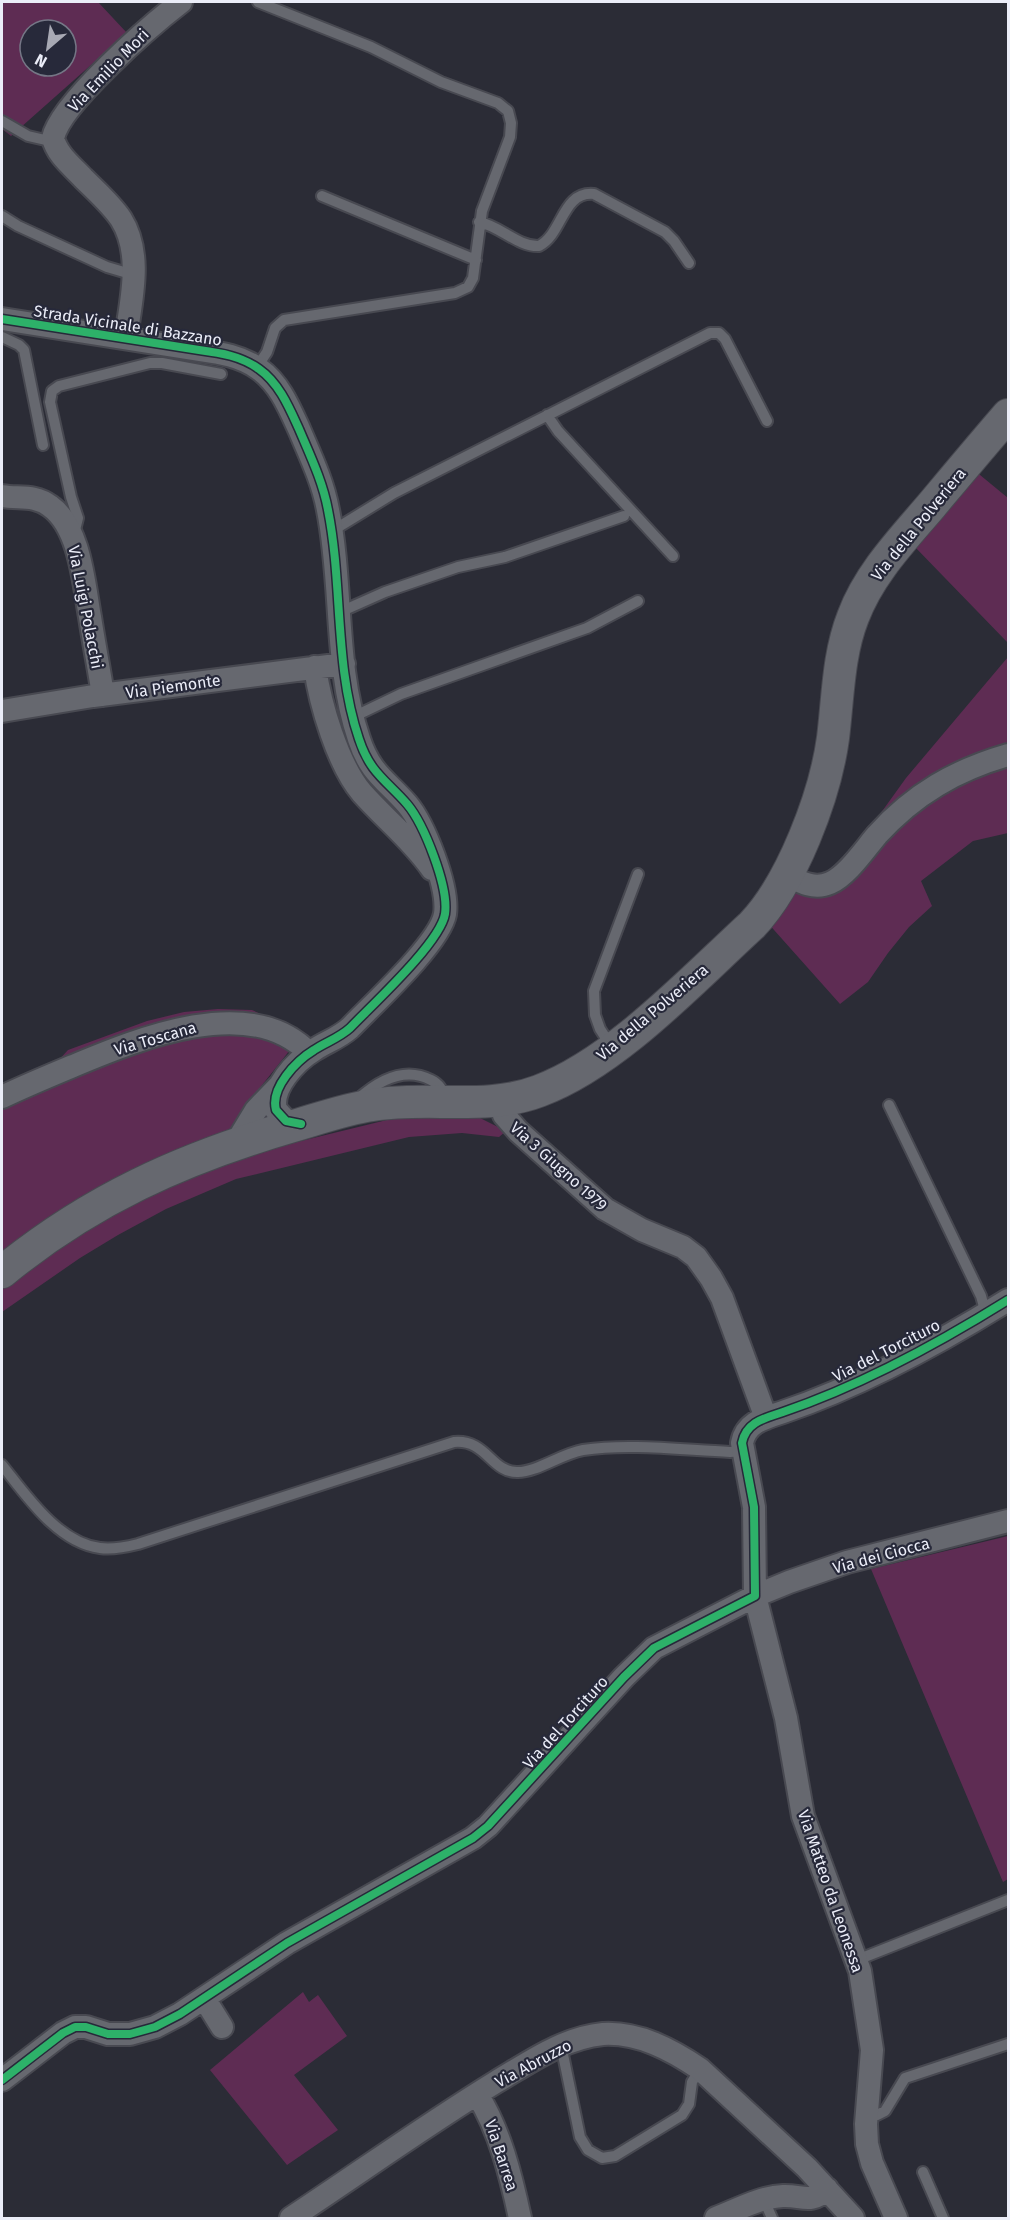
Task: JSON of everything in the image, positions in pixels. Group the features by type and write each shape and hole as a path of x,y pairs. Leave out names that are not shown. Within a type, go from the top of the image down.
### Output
{"main road":[{"name":"Via della Polveriera","path":"2,1272 70,1221 114,1196 170,1169 262,1135 340,1112 396,1102 499,1100 524,1096 559,1083 580,1071 658,1011 752,925 770,904 787,875 814,810 826,770 843,652 856,609 872,580 891,553 1008,415"}],"street":[{"name":"Via Emilio Mori","path":"54,142 55,132 66,112 139,37 181,2"},
{"path":"54,142 62,157 111,206 123,222 132,254 134,275 126,337"},
{"name":"Strada Vicinale di Bazzano","path":"2,319 126,337 228,354 242,359 257,367 278,388 295,420 322,487 332,531 344,664 360,743 371,765 383,781 408,804 424,830 440,876 445,900 445,916 441,926 420,954 346,1031 309,1053 293,1069 256,1115 254,1125 256,1131 262,1135"},
{"name":"Via Luigi Polacchi","path":"2,496 25,496 42,501 58,514 70,533 80,561 103,695"},
{"name":"Via Piemonte","path":"2,711 103,695 344,664"},
{"path":"315,667 326,716 355,783 427,862 439,882 445,900"},
{"path":"787,875 810,885 818,886 833,882 846,871 892,819 922,794 938,783 969,768 1008,755"},
{"name":"Via Toscana","path":"2,1097 122,1046 199,1025 231,1024 264,1029 289,1038 309,1053"},
{"path":"273,1094 279,1115 286,1121 300,1124"},
{"name":"Strada Vicinale di Bazzano","path":"229,1147 239,1138 273,1094"},
{"name":"Via 3 Giugno 1979","path":"499,1100 504,1115 518,1131 605,1209 642,1230 683,1247 696,1257 722,1298 766,1418"},
{"name":"Via del Torcituro","path":"743,1450 744,1436 752,1424 878,1371 1008,1300"},
{"path":"743,1450 754,1507 755,1596"},
{"name":"Via dei Ciocca","path":"755,1596 848,1562 1008,1521"},
{"name":"Via del Torcituro","path":"2,2080 63,2033 75,2027 86,2027 108,2034 130,2034 166,2021 287,1943 480,1832 624,1677 654,1648 755,1596"},
{"name":"Via Matteo da Leonessa","path":"755,1596 786,1718 803,1816 857,1960 863,1982 872,2050 866,2136 868,2152 897,2218"},
{"path":"204,1998 222,2027"},
{"name":"Via Abruzzo","path":"291,2218 477,2094 561,2045 592,2036 622,2034 667,2049 700,2069 782,2144 853,2218"},
{"name":"Via Barrea","path":"477,2094 494,2127 513,2186 520,2218"},
{"path":"716,2218 768,2209 784,2196 810,2199 819,2197 826,2189"}],"lane":[{"path":"257,367 267,352 275,328 284,320 459,292 471,283 476,260 479,222 485,200 510,137 510,117 504,106 441,82 360,41 258,2"},
{"path":"2,121 28,136 54,142"},
{"path":"479,222 530,245 539,246 547,240 576,198 594,194 665,232 689,263"},
{"path":"322,196 476,260"},
{"path":"2,216 18,226 97,262 134,275"},
{"path":"332,531 394,493 712,332 720,334 724,339 767,420"},
{"path":"2,337 24,350 43,445"},
{"path":"70,533 76,526 78,518 71,497 50,402 52,391 59,386 154,362 221,374"},
{"path":"547,415 558,431 673,556"},
{"path":"340,612 375,596 458,567 512,555 624,516"},
{"path":"353,717 400,694 588,628 638,601"},
{"path":"612,1048 598,1023 594,1009 594,991 638,874"},
{"path":"889,1105 981,1296 986,1314"},
{"path":"2,1465 39,1510 57,1527 91,1546 111,1549 138,1544 454,1442 475,1445 500,1466 514,1472 530,1470 571,1453 606,1448 730,1452 743,1450"},
{"path":"857,1960 1008,1900"},
{"path":"867,2114 877,2115 885,2111 905,2078 1008,2044"},
{"path":"561,2045 580,2137 585,2146 602,2158 615,2156 682,2115 689,2104 692,2082 700,2069"},
{"path":"923,2172 943,2218"}],"shaded area":[{"path":"2,2 98,2 127,33 78,77 78,18 18,18 18,78 76,78 11,136 2,129"},
{"path":"974,470 1008,498 1008,643 913,545"},
{"path":"1008,657 1008,833 973,841 921,881 932,906 909,927 868,982 840,1004 766,921 789,887 824,892 906,778"},
{"path":"218,1009 252,1010 285,1025 290,1050 239,1114 226,1136 231,1158 395,1118 472,1114 506,1131 499,1137 462,1133 409,1137 236,1179 166,1209 118,1235 80,1258 2,1312 2,1108 22,1100 68,1050 147,1021 184,1012"},
{"path":"1008,1536 1008,1879 1003,1882 871,1569"},
{"path":"303,1992 309,2002 318,1995 347,2036 294,2075 338,2130 287,2165 210,2070"}],"cycle path":[{"path":"2,319 215,352 245,361 259,369 278,388 316,469 326,500 333,538 342,654 351,711 359,739 373,768 414,813 428,840 443,888 445,914 431,941 419,957 350,1028 307,1055 286,1076 277,1093 276,1110 286,1121 301,1124"},
{"path":"2,2080 63,2033 75,2027 86,2027 108,2034 130,2034 155,2027 180,2014 287,1943 473,1838 488,1826 624,1677 654,1648 755,1596 754,1507 742,1443 748,1430 763,1419 841,1390 870,1376 955,1332 1008,1300"}]}
